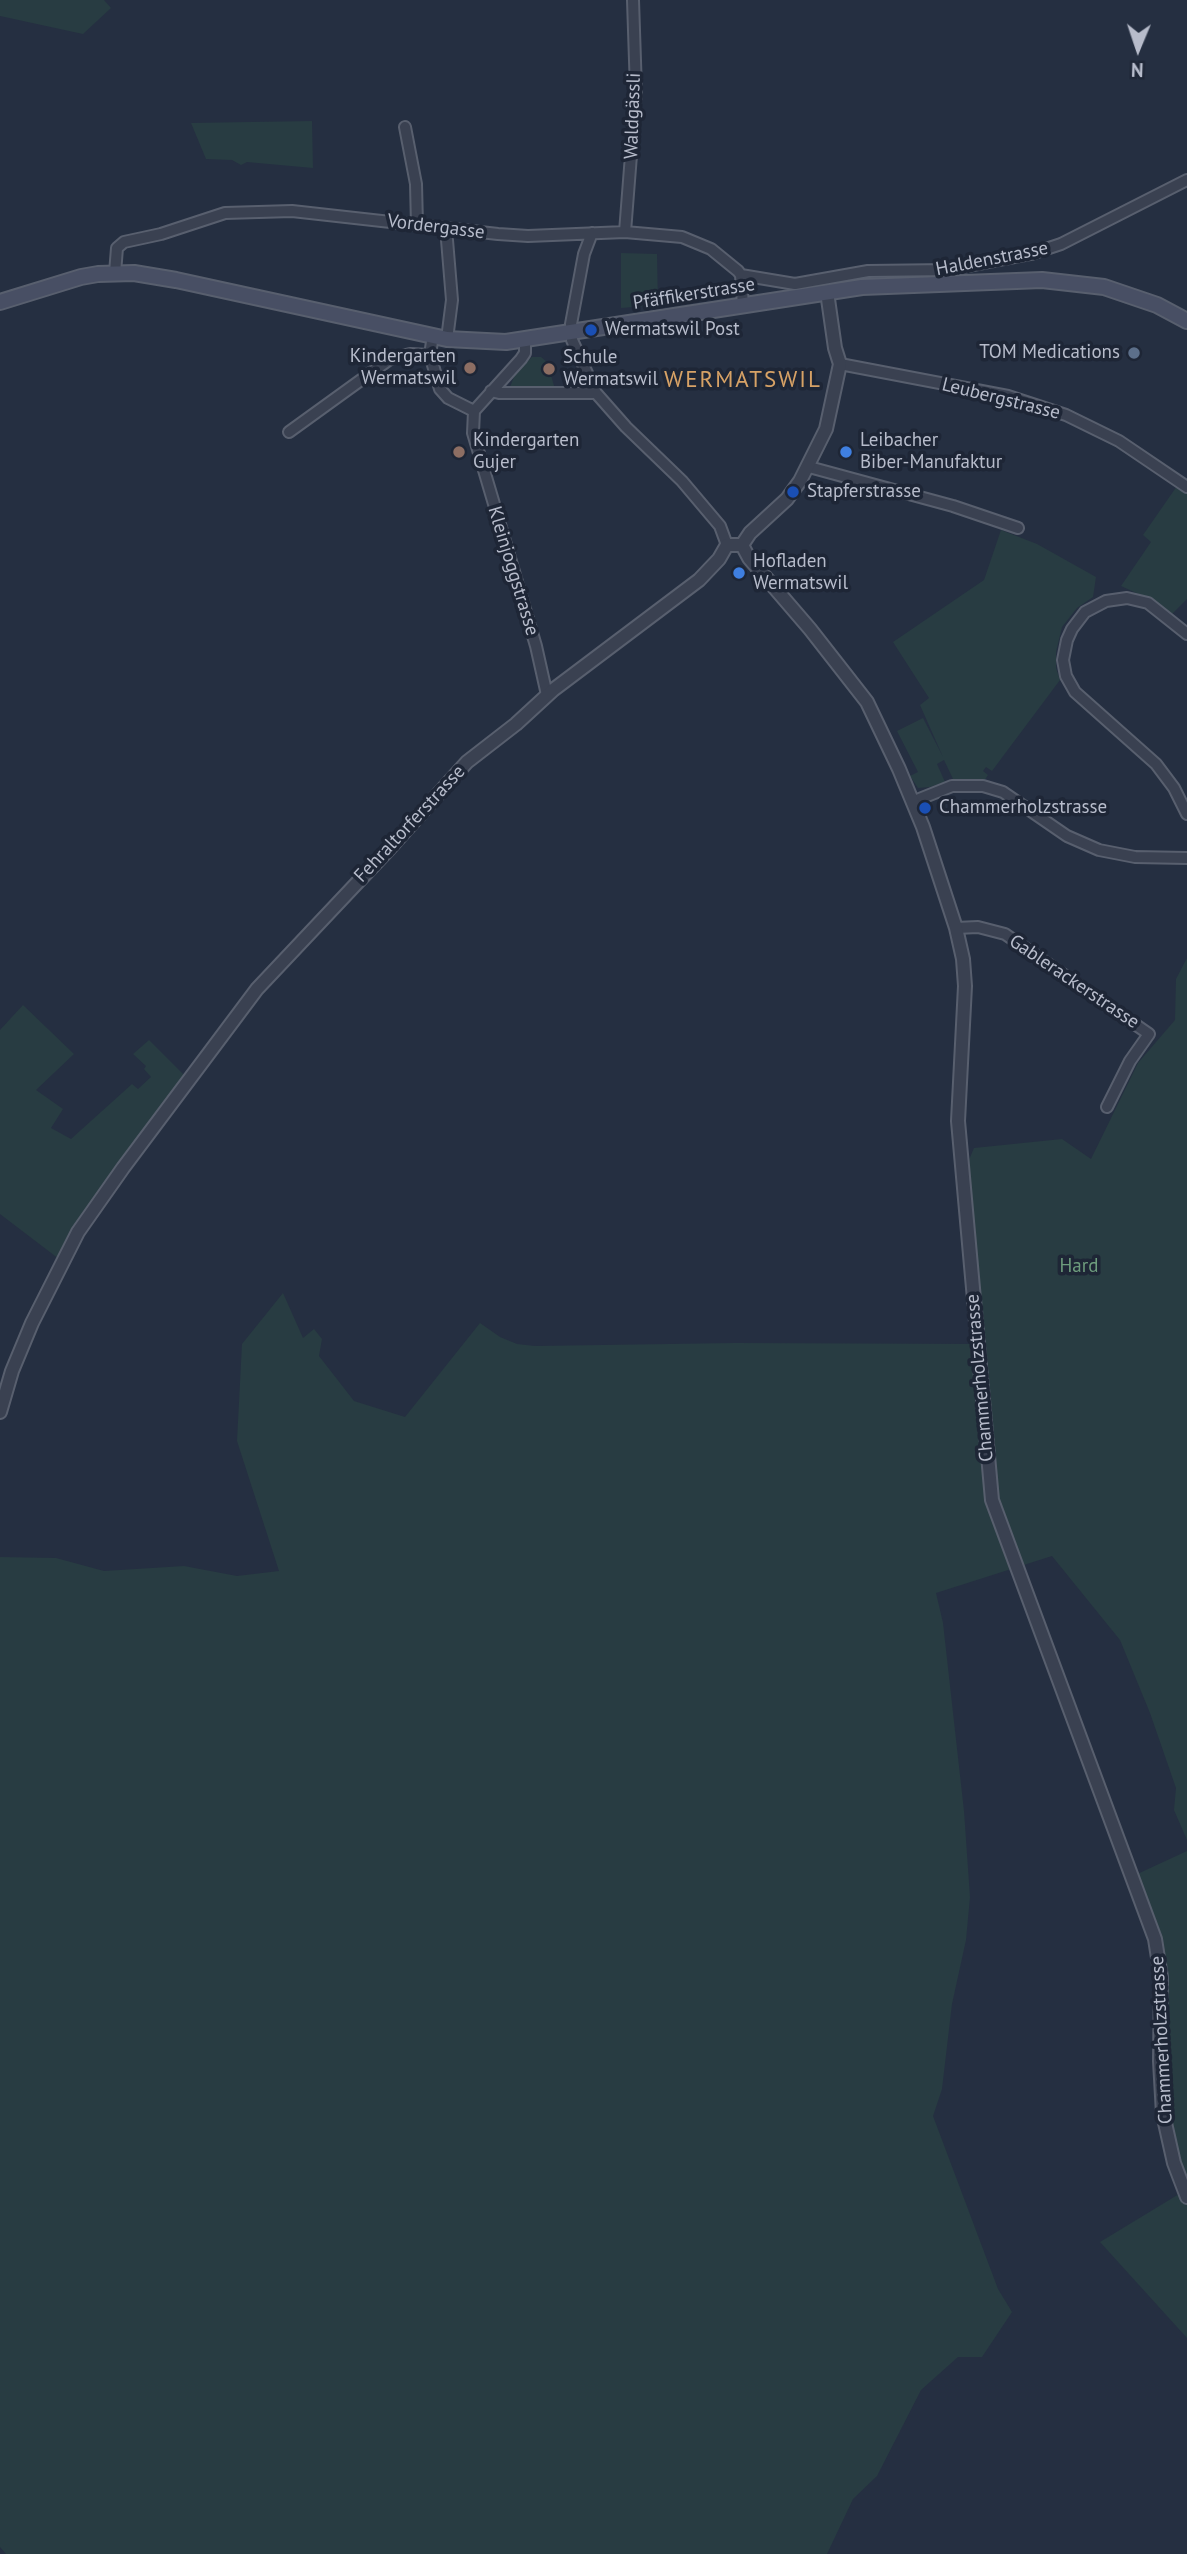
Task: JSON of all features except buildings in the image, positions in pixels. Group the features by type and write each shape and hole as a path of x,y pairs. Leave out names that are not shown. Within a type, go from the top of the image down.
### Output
{"main road":[{"name":"Pfäffikerstrasse","path":"0,302 81,277 115,273 153,275 440,337 483,342 525,341 862,286 1028,280 1075,282 1131,295 1187,321"}],"street":[{"name":"Waldgässli","path":"625,232 636,90 633,0"},
{"path":"405,127 419,207 417,225"},
{"name":"Haldenstrasse","path":"741,275 795,284 868,271 948,270 1031,254 1061,244 1187,180"},
{"name":"Vordergasse","path":"115,273 117,248 124,242 161,234 225,213 292,211 498,234 625,232 691,239 711,249 741,275"},
{"path":"446,228 452,300 440,337 430,355 444,394 457,404 474,411 522,359 525,341"},
{"path":"592,233 584,254 572,340 596,393 626,427 682,481 720,526 727,545 742,545 750,533 786,499 809,467 826,429 840,364 827,292"},
{"path":"567,234 584,254"},
{"path":"741,275 743,306"},
{"path":"289,432 390,359 410,354 430,355"},
{"name":"Leubergstrasse","path":"840,364 1008,397 1066,415 1119,441 1187,487"},
{"path":"506,375 508,393"},
{"path":"491,391 596,393"},
{"name":"Kleinjoggstrasse","path":"474,411 473,433 476,448 536,646 547,695"},
{"path":"809,467 953,506 1018,528"},
{"name":"Fehraltorferstrasse","path":"0,1412 12,1371 32,1323 78,1232 243,1006 296,945 390,848 452,776 547,695 699,580 727,545"},
{"name":"Chammerholzstrasse","path":"742,545 749,558 867,702 912,802 934,858 956,928 963,958 965,986 958,1095 959,1143 992,1500 1155,1939 1161,1977 1160,2061 1163,2114 1174,2163 1187,2197"},
{"path":"1187,634 1148,603 1127,598 1106,601 1085,612 1076,623 1067,640 1063,660 1066,676 1075,692 1157,764 1174,788 1187,814"},
{"path":"912,802 952,786 983,786 1003,792 1067,836 1099,850 1135,857 1187,858"},
{"name":"Gablerackerstrasse","path":"956,928 987,928 1005,934 1149,1034 1130,1061 1107,1107"}],"green space":[{"path":"0,0 104,0 111,8 83,34 0,16"},
{"path":"312,121 313,168 247,162 241,165 232,160 206,159 191,123"},
{"path":"621,253 657,254 658,305 621,308"},
{"path":"532,357 541,357 547,362 555,389 512,390 510,387 516,372"},
{"path":"1177,486 1187,493 1187,599 1171,615 1147,598 1121,586 1151,542 1143,535"},
{"path":"1001,530 1037,544 1096,577 1093,597 1077,608 1062,627 1056,652 1056,668 1060,680 992,771 986,767 983,771 988,775 984,781 954,781 944,760 937,764 945,782 918,788 910,776 918,772 897,731 923,718 943,757 920,705 929,698 893,642 984,580"},
{"name":"Hard","path":"1187,958 1187,1840 1174,1810 1176,1788 1150,1713 1120,1640 1052,1556 936,1593 943,1623 964,1811 970,1897 966,1940 952,2004 942,2089 933,2116 998,2289 1012,2312 982,2357 958,2357 921,2390 877,2476 853,2499 827,2554 6,2554 0,2547 0,1557 56,1558 104,1571 184,1566 237,1576 279,1571 237,1441 242,1344 283,1293 303,1338 314,1329 322,1339 319,1356 354,1401 405,1417 480,1323 500,1337 517,1344 535,1346 976,1344 963,1174 974,1148 1062,1139 1091,1159 1138,1063 1175,1020 1176,979"},
{"path":"23,1005 74,1054 36,1090 63,1109 51,1128 71,1139 132,1084 138,1089 151,1077 144,1069 146,1066 133,1054 149,1040 184,1075 185,1080 59,1259 0,1214 0,1030"},
{"path":"1187,1851 1187,2338 1100,2242 1184,2191 1168,2141 1161,1977 1133,1876"}],"place":[{"name":"Wermatswil Post","path":"591,330"},
{"name":"TOM Medications","path":"1134,353"},
{"name":"Kindergarten Wermatswil","path":"470,368"},
{"name":"Schule Wermatswil","path":"549,369"},
{"name":"Kindergarten Gujer","path":"459,452"},
{"name":"Leibacher Biber-Manufaktur","path":"846,452"},
{"name":"Stapferstrasse","path":"793,492"},
{"name":"Hofladen Wermatswil","path":"739,573"},
{"name":"Chammerholzstrasse","path":"925,808"}],"district":[{"name":"WERMATSWIL","path":"743,380"}]}
